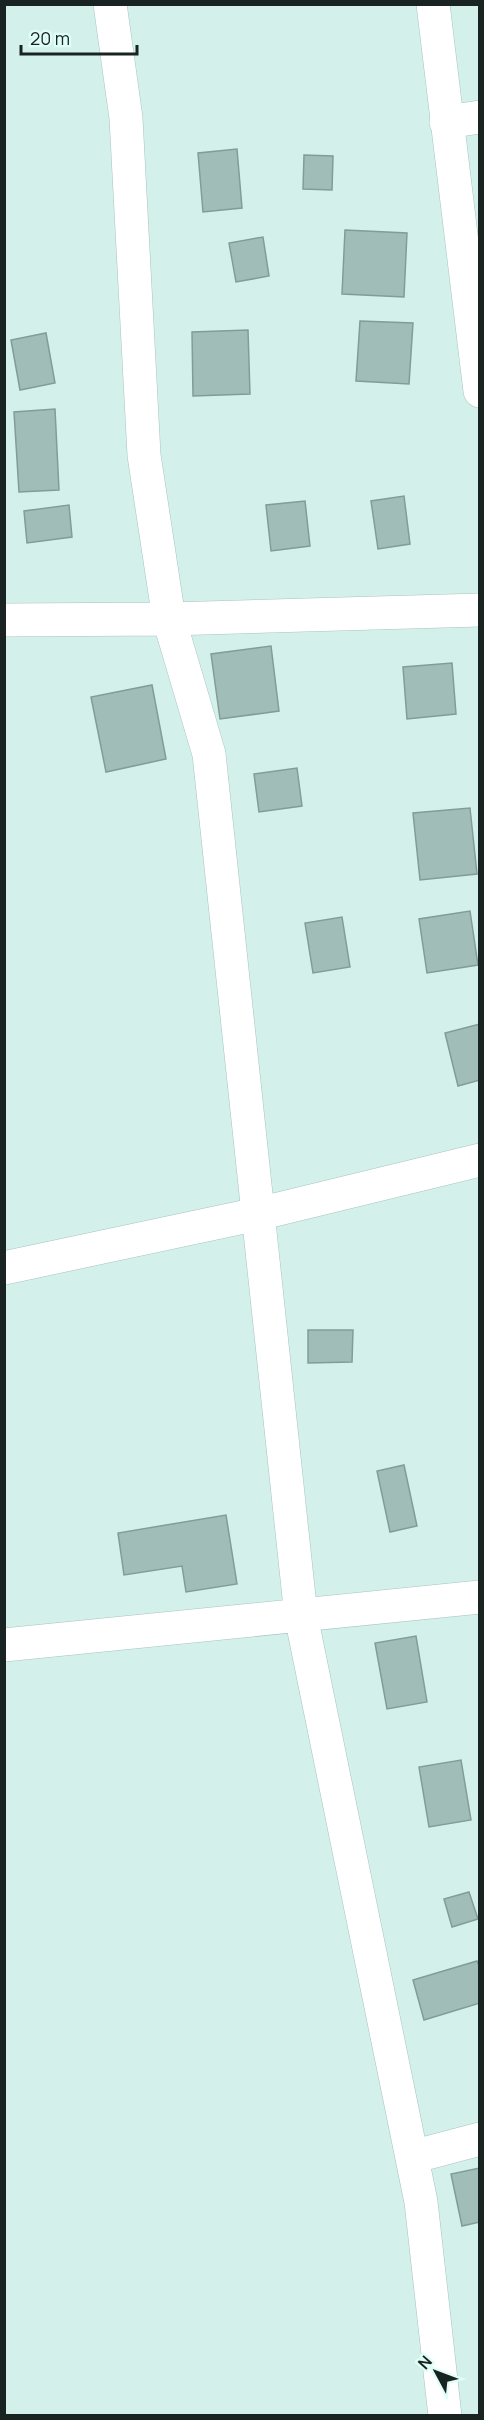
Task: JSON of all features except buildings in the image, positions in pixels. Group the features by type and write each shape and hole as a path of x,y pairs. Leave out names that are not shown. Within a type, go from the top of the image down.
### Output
{"street":[{"path":"110,4 126,118 144,455 169,619 209,754 301,1616 421,2202 446,2415"},
{"path":"434,4 480,391"},
{"path":"447,122 480,117"},
{"path":"4,620 169,619 480,610"},
{"path":"4,1268 258,1214 480,1160"},
{"path":"4,1644 480,1597"},
{"path":"411,2157 480,2139"}]}
